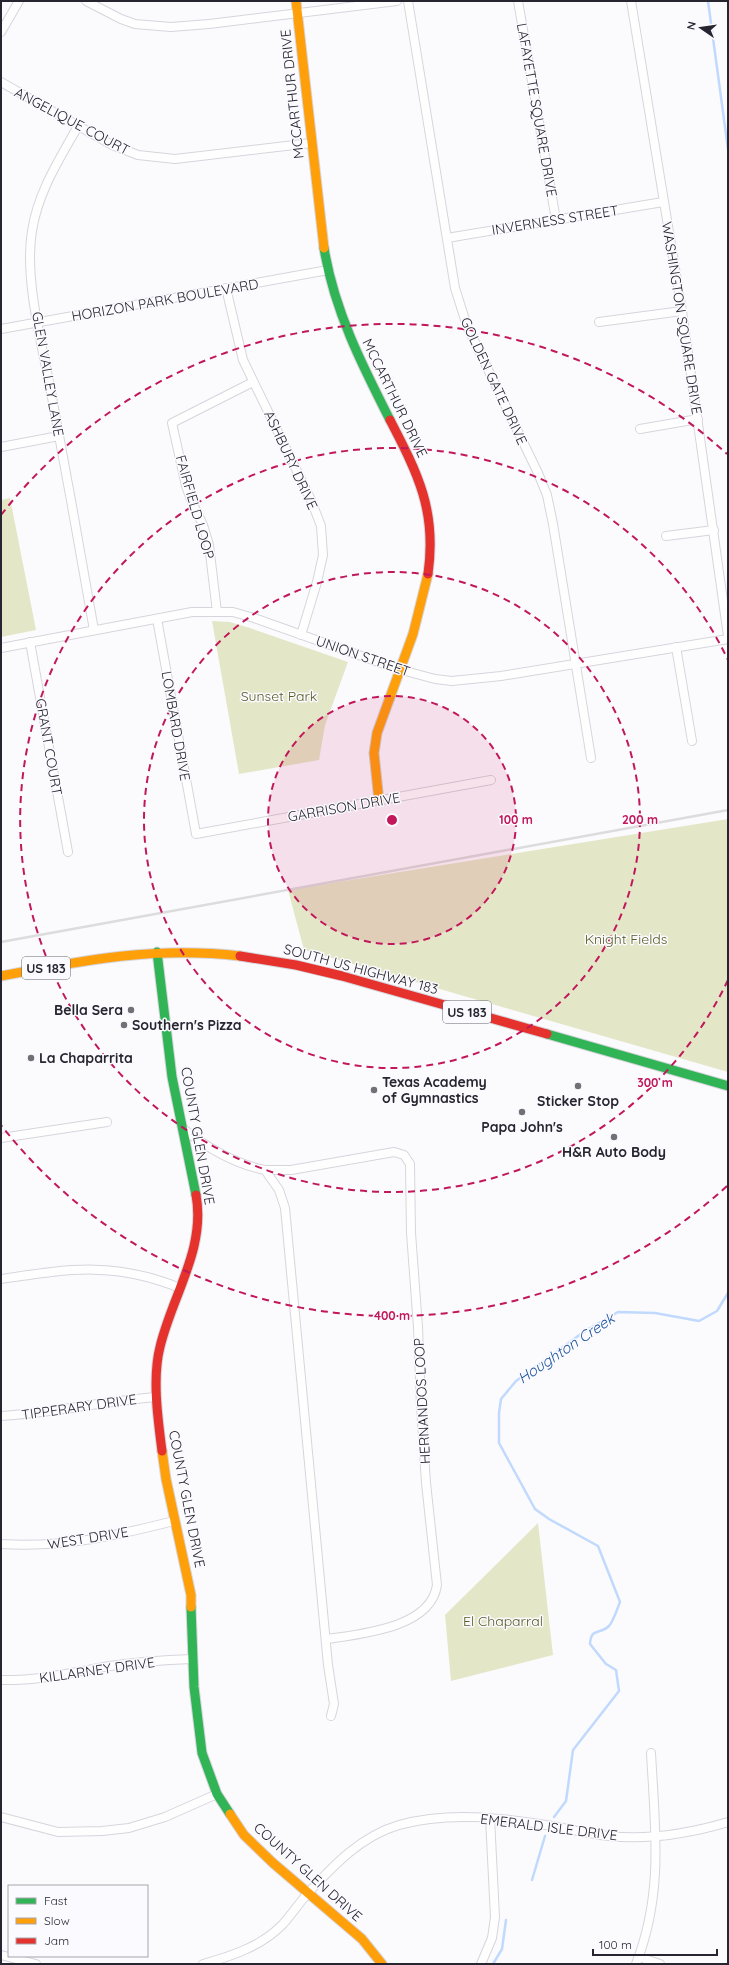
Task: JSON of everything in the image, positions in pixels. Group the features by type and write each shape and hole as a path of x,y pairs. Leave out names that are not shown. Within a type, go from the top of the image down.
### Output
{"street":[{"path":"1,32 19,1"},
{"path":"86,1 121,19 153,26 209,24 297,12 397,1"},
{"name":"MCCARTHUR DRIVE","path":"296,1 311,143 328,270 336,298 360,358 418,478 430,528 431,555 428,581 376,740 375,771 379,801"},
{"name":"GOLDEN GATE DRIVE","path":"408,1 447,238 460,307 467,326 538,473 547,495 591,758"},
{"name":"LAFAYETTE SQUARE DRIVE","path":"518,1 556,220"},
{"name":"WASHINGTON SQUARE DRIVE","path":"631,1 682,310 728,636"},
{"name":"ANGELIQUE COURT","path":"1,82 78,126 124,150 154,158 175,159 311,143"},
{"name":"GLEN VALLEY LANE","path":"78,126 43,191 32,229 30,266 38,323 94,630"},
{"name":"INVERNESS STREET","path":"447,238 663,202"},
{"name":"HORIZON PARK BOULEVARD","path":"1,329 328,270"},
{"name":"ASHBURY DRIVE","path":"226,288 243,360 311,500 321,526 323,555 317,582 301,635"},
{"path":"599,322 682,310"},
{"name":"FAIRFIELD LOOP","path":"217,612 209,545 204,525 192,502 186,486 172,423 253,382"},
{"path":"640,429 698,419"},
{"path":"1,447 59,436"},
{"path":"666,536 714,530"},
{"name":"UNION STREET","path":"1,648 192,612 233,612 398,669 435,679 452,681 474,680 728,639"},
{"name":"LOMBARD DRIVE","path":"157,619 196,834"},
{"name":"GRANT COURT","path":"30,642 68,852"},
{"path":"676,647 692,741"},
{"name":"GARRISON DRIVE","path":"196,834 492,780"},
{"name":"SOUTH US HIGHWAY 183","path":"1,976 113,956 156,952 203,953 255,957 300,965 728,1086"},
{"name":"COUNTY GLEN DRIVE","path":"156,952 166,1036 182,1128 194,1181 198,1225 192,1259 180,1288 159,1349 156,1364 157,1397 166,1479 190,1595 192,1660 202,1753 217,1794 232,1819 253,1845 362,1939 382,1964"},
{"path":"1,1138 107,1122"},
{"name":"HERNANDOS LOOP","path":"182,1128 207,1146 226,1156 247,1165 265,1170 291,1170 394,1152 404,1155 410,1164 411,1232 418,1327 421,1406 426,1484 437,1585 436,1593 431,1603 425,1609 394,1625 379,1631 327,1639"},
{"path":"265,1170 279,1190 287,1217 327,1639 328,1664 334,1704 330,1716"},
{"path":"1,1279 66,1270 97,1269 144,1275 180,1288"},
{"name":"TIPPERARY DRIVE","path":"1,1416 23,1415 115,1400 157,1397"},
{"name":"WEST DRIVE","path":"1,1544 43,1546 73,1543 103,1539 174,1521"},
{"name":"KILLARNEY DRIVE","path":"1,1680 60,1676 110,1666 151,1661 192,1660"},
{"path":"651,1753 657,1865 652,1909 646,1938 637,1961 660,1964"},
{"path":"1,1816 58,1832 102,1831 129,1828 165,1817 217,1794"},
{"path":"481,1964 492,1938 495,1916 490,1818"},
{"name":"EMERALD ISLE DRIVE","path":"203,1964 239,1953 262,1940 283,1924 308,1894 350,1852 368,1838 388,1829 430,1820 490,1818 547,1825 610,1836 656,1835 686,1832 728,1822"},
{"path":"1,1956 36,1964"}],"green space":[{"path":"10,498 36,630 1,637 1,500"},
{"name":"Sunset Park","path":"212,621 230,622 250,628 348,662 325,725 319,760 239,774"},
{"name":"Knight Fields","path":"728,819 728,1072 304,950 288,890"},
{"name":"El Chaparral","path":"538,1523 553,1655 451,1681 445,1615"}],"waterway":[{"name":"Houghton Creek","path":"708,1 728,149"},
{"name":"Houghton Creek","path":"554,1817 566,1801 573,1750 619,1691 616,1670 606,1664 590,1644 594,1633 606,1629 611,1624 620,1602 598,1546 549,1519 535,1509 499,1443 499,1413 501,1399 516,1381 585,1331 618,1312 655,1313 699,1321 717,1311 728,1293"},
{"path":"532,1880 545,1836"},
{"path":"493,1964 502,1949 506,1920"}],"railway":[{"path":"1,942 728,810"}],"traffic: fast":[{"path":"324,248 335,293 350,337 390,420"},
{"path":"157,952 172,1077 196,1195"},
{"path":"547,1034 728,1086"},
{"path":"191,1607 194,1687 202,1753 217,1794 230,1814"}],"traffic: slow":[{"path":"296,1 324,248"},
{"path":"379,801 374,753 377,733 413,634 428,574"},
{"path":"1,976 120,956 179,953 209,953 240,956"},
{"path":"162,1451 166,1479 191,1595 191,1607"},
{"path":"230,1814 244,1835 273,1863 362,1939 382,1964"}],"traffic: jam":[{"path":"390,420 409,458 423,494 430,531 428,574"},
{"path":"240,956 296,965 342,976 547,1034"},
{"path":"162,1451 156,1399 156,1372 165,1328 192,1253 198,1215 196,1195"}],"place":[{"name":"Bella Sera","path":"131,1010"},
{"name":"Southern's Pizza","path":"124,1025"},
{"name":"La Chaparrita","path":"31,1058"},
{"name":"Sticker Stop","path":"578,1086"},
{"name":"Texas Academy of Gymnastics","path":"374,1090"},
{"name":"Papa John's","path":"522,1112"},
{"name":"H&R Auto Body","path":"614,1137"}]}
